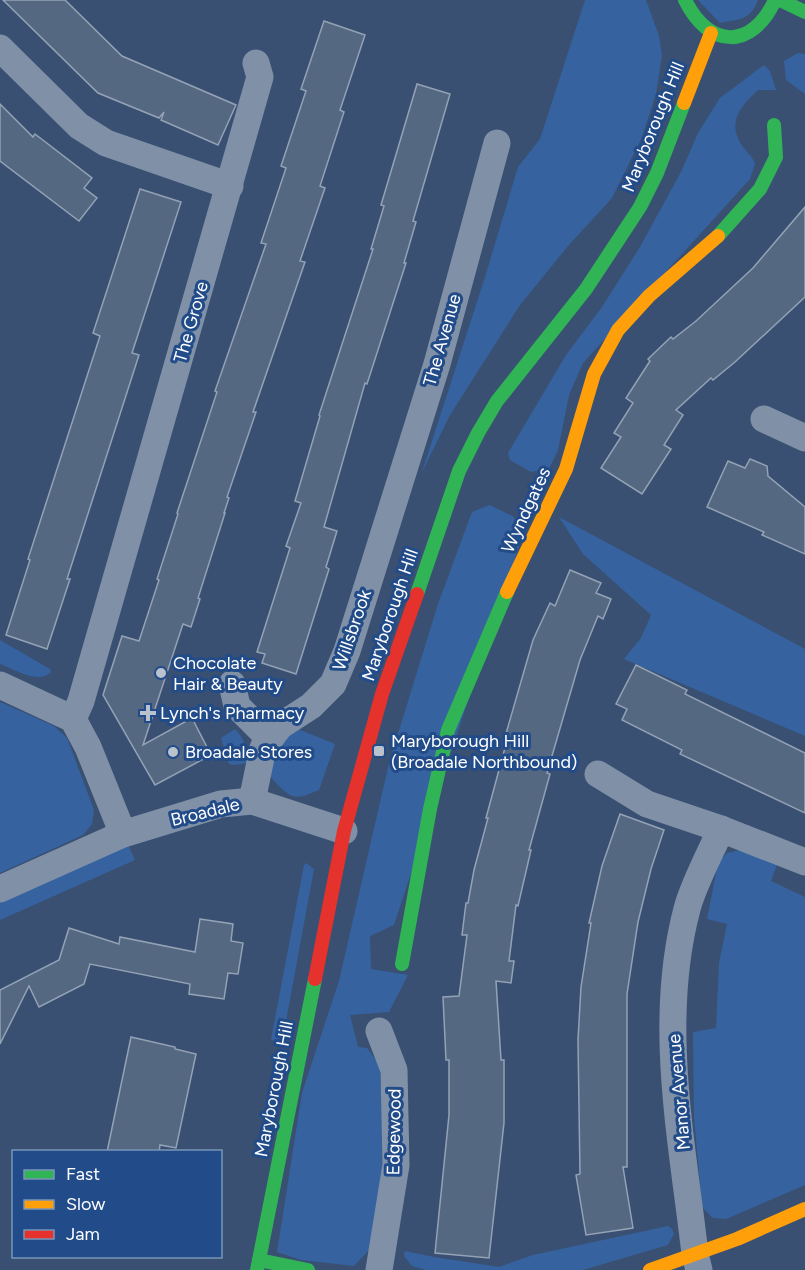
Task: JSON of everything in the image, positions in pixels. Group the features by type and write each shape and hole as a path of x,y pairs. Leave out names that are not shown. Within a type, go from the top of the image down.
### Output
{"street":[{"path":"686,0 689,12 698,24 711,33 724,37 738,37 752,32 763,23 775,0"},
{"path":"780,0 805,12"},
{"name":"Maryborough Hill","path":"258,1265 344,831 382,694 459,471 497,401 586,289 640,207 657,173 711,33"},
{"path":"0,48 79,126 106,143 230,186"},
{"name":"The Grove","path":"63,714 81,701 260,77 256,63"},
{"name":"Wyndgates","path":"402,964 430,809 448,730 506,594 566,469 594,374 618,330 633,313 723,231 760,189 776,157 774,124"},
{"name":"The Avenue","path":"383,537 436,364 498,143"},
{"path":"764,419 805,438"},
{"name":"Willsbrook","path":"252,801 263,748 280,726 311,706 333,684 347,651 383,537"},
{"path":"232,684 237,706 270,739"},
{"path":"0,685 63,714 88,747 112,840"},
{"path":"598,774 647,804 721,829 805,862"},
{"name":"Broadale","path":"0,889 112,840 221,804 252,801 344,831"},
{"name":"Manor Avenue","path":"697,1262 672,1055 675,978 687,907 721,829"},
{"name":"Edgewood","path":"379,1031 394,1070 396,1165 379,1270"},
{"path":"650,1270 697,1262 737,1239 805,1209"},
{"path":"258,1265 308,1270"}],"shaded area":[{"path":"585,0 646,0 659,36 662,55 656,94 642,137 612,198 568,246 520,305 450,415 422,472 518,167 540,139"},
{"path":"698,0 758,0 751,12 743,18 720,23"},
{"path":"798,53 805,54 805,94 786,80 784,61"},
{"path":"764,65 770,71 776,90 758,90 741,108 735,128 741,144 755,164 750,179 583,363 569,395 558,450 547,473 543,469 531,472 510,460 508,453 566,355 602,307 640,247 682,170 698,133 720,98"},
{"path":"490,505 514,517 522,537 394,925 370,936 371,969 408,975 389,1012 350,1015 358,1047 367,1048 380,1065 383,1135 382,1205 370,1249 354,1266 301,1260 277,1252 302,1093 339,981 389,763 438,604 472,512"},
{"path":"559,517 805,649 805,736 624,659 641,638 651,615 583,554"},
{"path":"0,640 50,669 51,672 46,676 33,676 0,664"},
{"path":"0,702 54,726 67,738 94,810 92,824 83,835 0,873"},
{"path":"235,729 245,744 247,763 233,765 229,764 221,738"},
{"path":"298,729 335,744 319,790 296,797 287,793 274,780 269,774 266,762 284,740"},
{"path":"123,834 135,860 0,920 0,889"},
{"path":"741,850 777,864 771,881 805,897 805,1185 726,1219 713,1218 702,1207 694,1117 693,1032 716,1028 719,963 727,924 707,919 718,863 727,853"},
{"path":"306,863 314,869 282,1043 271,1040"},
{"path":"668,1226 674,1234 668,1245 583,1270 426,1270 412,1266 404,1256 405,1251 499,1267 533,1255"}],"building":[{"path":"3,0 65,0 122,56 236,105 218,145 161,120 164,112 159,118 98,93"},
{"path":"324,21 365,35 340,110 344,112 320,186 325,188 300,261 305,262 253,412 256,412 227,497 229,498 225,513 198,598 200,599 191,627 183,624 143,745 192,718 211,755 155,785 103,695 122,636 139,641 159,580 157,579 177,513 217,392 215,391 266,244 261,243 286,168 281,166 306,91 301,89"},
{"path":"417,84 450,94 413,221 416,222 404,263 406,263 367,384 365,383 324,527 337,531 326,567 329,569 296,674 262,663 265,654 257,652 290,548 286,546 301,503 295,501 319,415 373,249 371,249 384,206 381,205"},
{"path":"0,104 33,137 35,134 92,178 84,188 97,198 79,221 0,161"},
{"path":"140,189 181,202 132,353 139,355 67,579 70,579 47,649 6,635 30,560 28,559 100,336 93,333"},
{"path":"805,207 805,297 735,362 713,380 711,378 676,410 683,415 664,445 671,449 642,494 601,468 621,437 614,433 633,403 626,398 650,361 648,359 671,337 673,339 696,321 753,268"},
{"path":"750,459 767,466 768,476 805,507 805,554 762,535 764,532 707,507 728,461 745,468"},
{"path":"570,570 601,583 596,593 611,599 603,619 598,616 580,660 547,773 550,774 529,850 531,850 518,906 516,905 509,961 514,961 511,983 496,981 501,1060 504,1060 504,1123 489,1258 435,1253 449,1115 449,1060 446,1060 443,997 459,996 467,935 462,935 466,903 468,903 488,818 486,818 506,744 503,744 533,640 550,603 555,606"},
{"path":"636,665 687,690 685,694 805,753 805,813 680,754 682,750 622,720 627,709 616,704"},
{"path":"620,814 664,830 651,869 638,922 627,994 627,1167 623,1167 633,1228 586,1235 576,1175 580,1174 578,1040 581,987 591,923 589,923 602,866"},
{"path":"200,919 233,924 231,941 243,943 238,974 228,973 224,999 189,994 190,984 90,964 84,984 39,1007 29,986 0,1044 0,990 59,960 69,928 119,944 120,937 195,952"},
{"path":"131,1037 196,1054 176,1148 160,1145 159,1150 107,1150"}],"traffic: fast":[{"path":"685,0 706,28 718,35 730,37 743,35 755,28 766,16 775,0"},
{"path":"780,0 805,12"},
{"path":"417,594 459,471 478,433 497,401 586,289 640,207 657,173 684,103"},
{"path":"718,236 760,189 776,157 774,125"},
{"path":"402,964 430,809 448,730 507,592"},
{"path":"257,1270 315,979"},
{"path":"259,1260 308,1270"}],"traffic: slow":[{"path":"684,103 711,33"},
{"path":"507,592 566,469 594,374 618,330 649,296 718,236"},
{"path":"650,1270 737,1239 805,1209"}],"traffic: jam":[{"path":"315,979 344,831 382,694 417,594"}],"place":[{"name":"Chocolate Hair & Beauty","path":"161,673"},
{"name":"Lynch's Pharmacy","path":"148,713"},
{"name":"Maryborough Hill (Broadale Northbound)","path":"379,751"},
{"name":"Broadale Stores","path":"173,752"}]}
